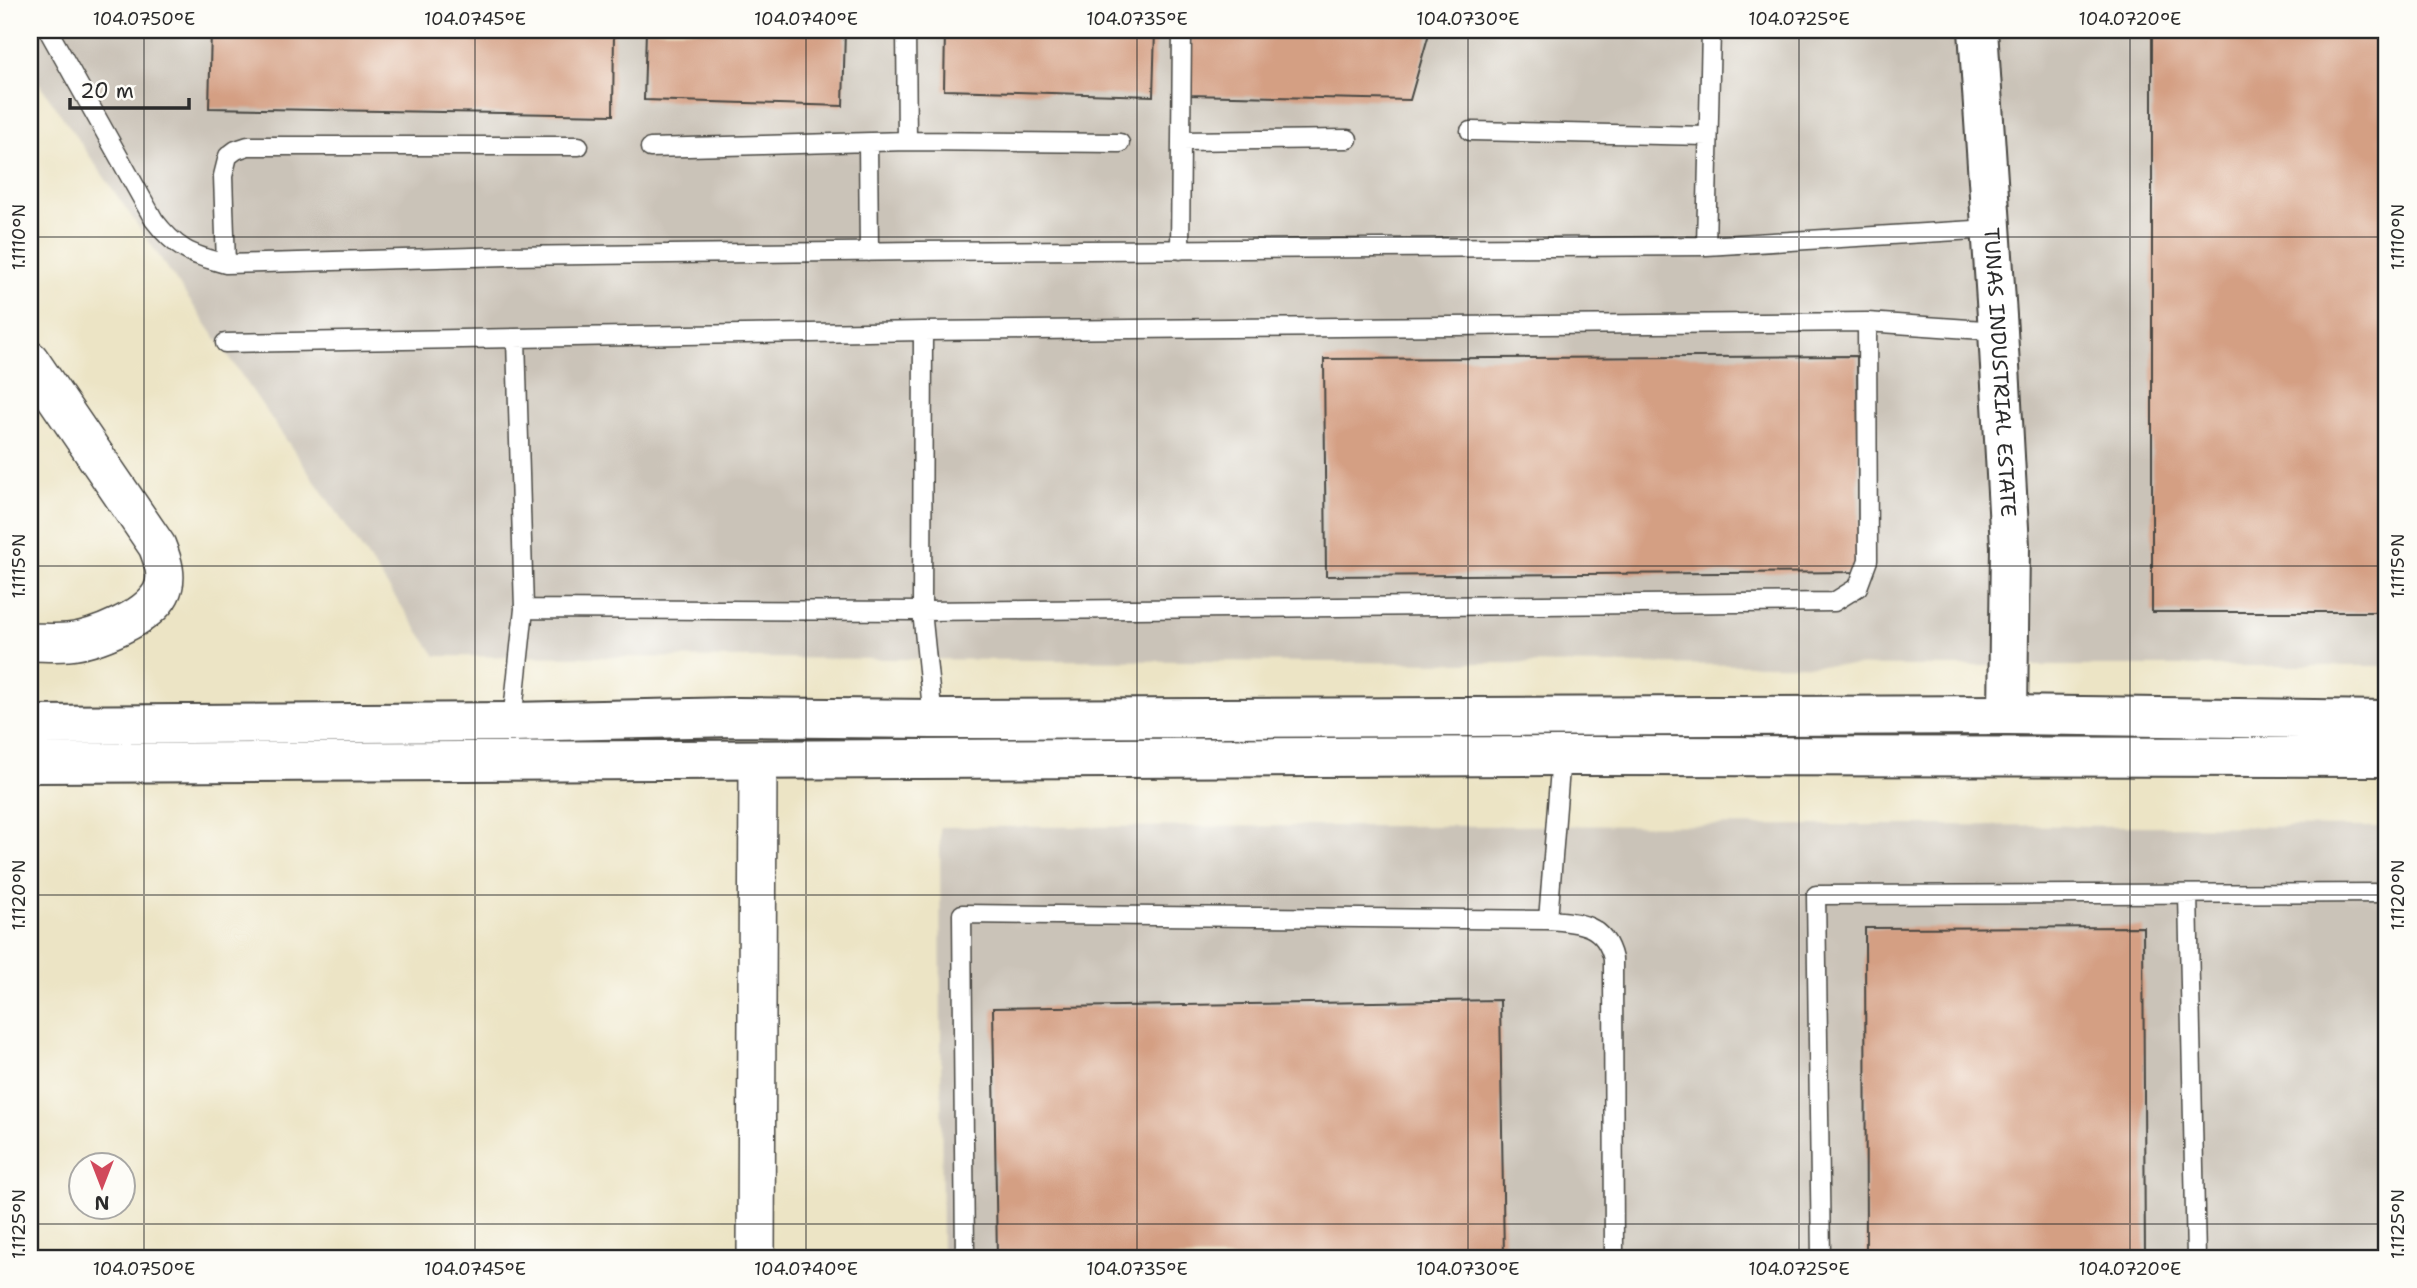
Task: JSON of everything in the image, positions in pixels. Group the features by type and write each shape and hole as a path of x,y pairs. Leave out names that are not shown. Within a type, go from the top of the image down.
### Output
{"main road":[{"name":"TUNAS INDUSTRIAL ESTATE","path":"1978,30 2010,547 2008,715"},
{"path":"30,725 512,722 735,717 933,719 2008,715 2387,720"},
{"path":"30,763 1561,756 2387,757"}],"street":[{"path":"30,360 157,547 164,562 165,579 162,592 153,604 128,621 97,635 70,642 30,642"},
{"path":"756,1258 758,760"}],"lane":[{"path":"48,30 154,220 167,237 183,250 226,264 507,256 1706,246 1991,229"},
{"path":"906,30 907,141"},
{"path":"1180,250 1182,30"},
{"path":"1706,246 1711,30"},
{"path":"1470,131 1709,136"},
{"path":"1182,141 1348,139"},
{"path":"650,148 907,141 1120,143"},
{"path":"868,142 869,252"},
{"path":"226,264 223,176 229,156 242,148 579,146"},
{"path":"225,342 923,331 1867,322 1998,331"},
{"path":"524,609 922,611 1834,602 1858,587 1868,560 1867,322"},
{"path":"923,331 922,611 933,719"},
{"path":"512,722 524,609 516,339"},
{"path":"1548,920 1561,756"},
{"path":"1821,1258 1816,895 2387,893"},
{"path":"2188,894 2196,1258"},
{"path":"965,1258 962,914 1548,920 1580,924 1604,936 1610,944 1613,959 1614,1258"}],"shaded area":[{"path":"30,30 2387,30 2387,666 1924,666 436,656 30,70"},
{"path":"940,827 2387,827 2387,1258 942,1258"}],"building":[{"path":"211,30 614,30 613,115 209,108"},
{"path":"646,30 845,30 843,106 644,100"},
{"path":"945,30 1155,30 1153,96 944,90"},
{"path":"1192,30 1430,30 1410,100 1187,95"},
{"path":"2152,30 2387,30 2387,612 2152,612"},
{"path":"1857,356 1859,572 1326,576 1324,359"},
{"path":"2143,927 2145,1258 1866,1258 1865,928"},
{"path":"1500,1000 1504,1258 997,1258 993,1008"}]}
